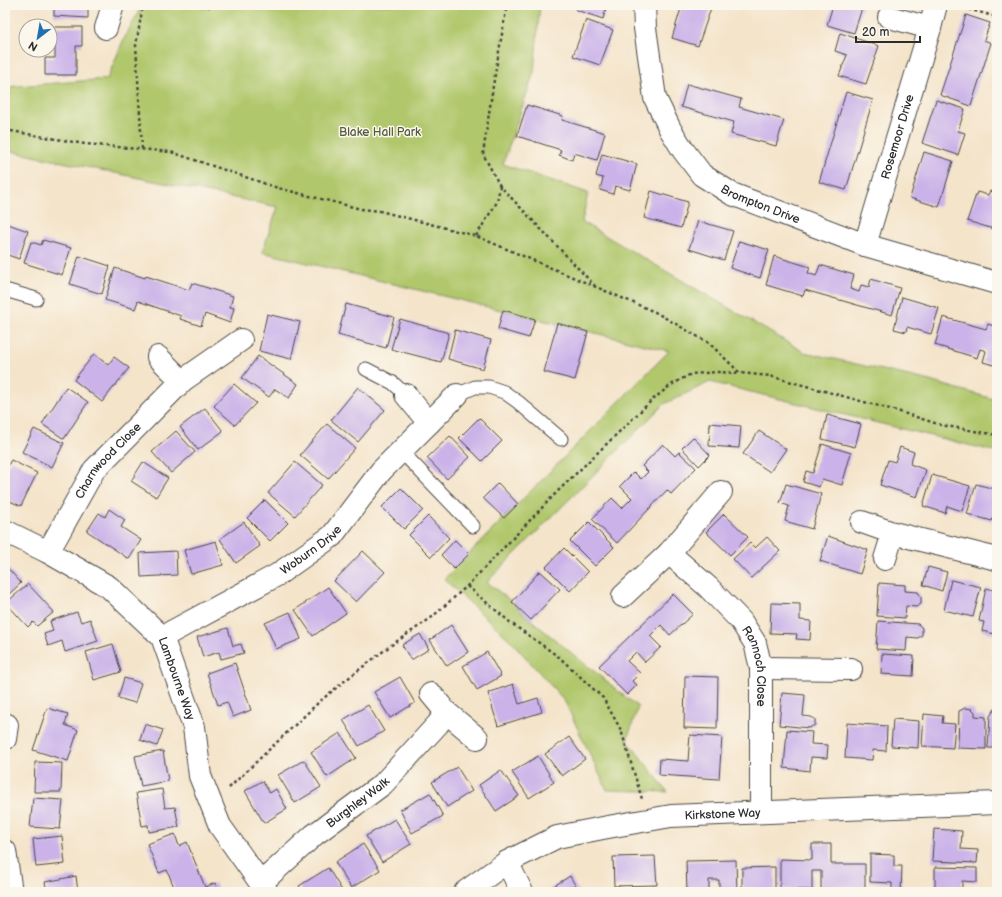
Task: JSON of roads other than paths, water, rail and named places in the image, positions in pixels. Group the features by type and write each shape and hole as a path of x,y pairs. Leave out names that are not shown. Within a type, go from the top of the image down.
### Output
{"street":[{"path":"106,28 113,5"},
{"name":"Brompton Drive","path":"644,5 645,28 655,98 673,134 702,175 732,194 865,245 997,283"},
{"name":"Rosemoor Drive","path":"865,245 936,5"},
{"path":"889,17 930,28"},
{"name":"Charnwood Close","path":"48,552 94,470 182,381 241,340"},
{"path":"158,357 182,381"},
{"path":"406,395 428,423"},
{"name":"Woburn Drive","path":"162,637 277,575 332,536 381,471 457,395"},
{"path":"623,596 669,553 721,492"},
{"path":"862,522 893,533 997,559"},
{"name":"Lambourne Way","path":"5,532 48,552 109,587 162,637 194,727 200,776 220,826 264,887"},
{"path":"885,559 893,533"},
{"name":"Rannoch Close","path":"669,553 708,587 740,621 755,643 761,668 761,812"},
{"path":"761,668 851,669"},
{"path":"431,694 446,712 477,738"},
{"name":"Burghley Walk","path":"264,887 314,835 383,784 438,724 446,712"},
{"name":"Kirkstone Way","path":"465,892 507,862 557,837 608,826 671,816 997,803"},
{"path":"5,851 11,892"},
{"path":"507,862 522,892"}],"lane":[{"path":"5,290 36,299"},
{"path":"366,369 393,383 406,395"},
{"path":"457,395 474,388 489,386 504,392 561,439"},
{"path":"400,451 473,526"}],"park label":[{"name":"Blake Hall Park","path":"380,132"}]}
